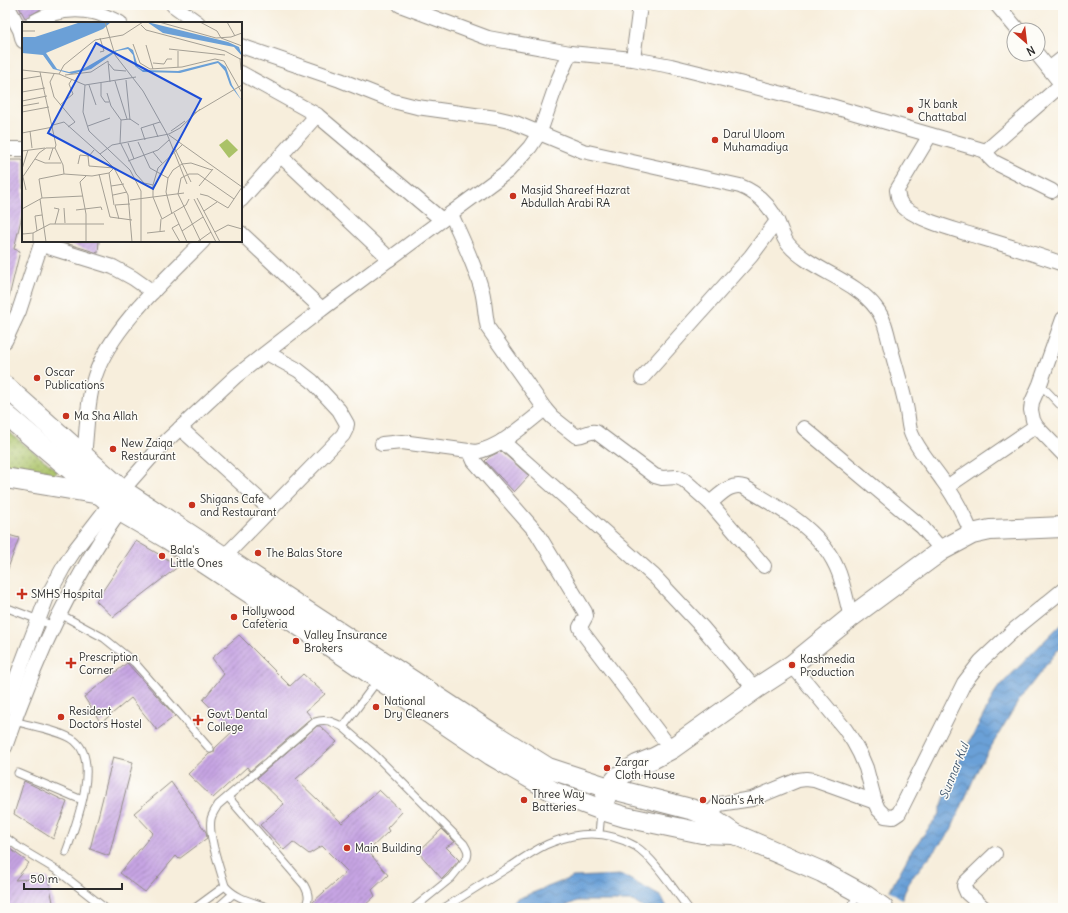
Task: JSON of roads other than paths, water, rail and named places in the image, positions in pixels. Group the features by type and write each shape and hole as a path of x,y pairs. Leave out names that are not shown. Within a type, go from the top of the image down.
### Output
{"main road":[{"path":"5,386 84,457 117,499"},
{"path":"5,414 168,539 491,755 554,792 602,810 626,817 702,833 734,834"},
{"path":"5,478 117,499 224,557 548,768 609,788 694,810 708,816 734,834 822,872 858,899 883,908"},
{"path":"602,810 609,788 618,777 637,765 663,754 755,689 792,665 851,617 942,550 972,534 990,530 1063,527"},
{"path":"626,817 636,794 663,754"}],"street":[{"path":"7,5 22,33"},
{"path":"173,5 197,22"},
{"path":"400,5 488,38 570,53 633,59 671,66 831,106 986,151 994,162 1052,191"},
{"path":"633,59 640,5"},
{"path":"997,5 1011,22"},
{"path":"34,22 56,13 73,10 94,12 118,22"},
{"path":"242,46 340,80 393,102 416,108 496,118 542,126 583,151 740,186 751,191 761,198 770,208 782,235 789,245 798,253 859,292 877,309 884,324 906,405 913,438 955,499 972,534"},
{"path":"5,708 47,597 63,568 74,551 162,445 236,376 322,308 508,171 530,147 542,126 558,80 570,53"},
{"path":"1049,68 1063,58"},
{"path":"986,151 1062,85 1044,62"},
{"path":"242,74 317,115 447,217 479,281 483,294 485,318 488,328 545,409 573,435 579,437 593,431 598,433 655,476 662,478 680,478 710,503 764,566"},
{"path":"242,199 317,115"},
{"path":"930,135 897,190 898,198 905,208 927,220 1028,251 1063,264"},
{"path":"5,149 22,149"},
{"path":"281,156 390,259"},
{"path":"642,378 751,256 777,221"},
{"path":"242,234 322,308"},
{"path":"84,457 91,394 96,375 105,354 124,326 153,292 202,242"},
{"path":"5,341 19,311 42,243 113,267 133,278 153,292"},
{"path":"1063,319 1032,402 1031,410 1032,420 1036,426 1063,454"},
{"path":"224,557 343,435 346,429 346,424 339,410 312,381 298,370 267,353"},
{"path":"382,444 402,442 476,452 485,450 502,442 545,409"},
{"path":"954,482 1036,426"},
{"path":"180,428 271,510"},
{"path":"804,428 922,527 942,550"},
{"path":"502,442 654,576 702,627 755,689"},
{"path":"470,452 474,461 537,533 585,612 586,616 580,627 583,634 663,754"},
{"path":"710,503 728,488 740,485 744,486 800,521 813,533 833,561 839,573 851,617"},
{"path":"5,747 28,684 57,620 101,540 117,499"},
{"path":"792,665 853,741 866,768 878,809 889,818 896,816 899,813 964,683 981,661 1015,629 1063,590"},
{"path":"708,816 719,804 752,799 792,782 806,779 814,780 875,802"},
{"path":"984,908 967,893 964,886 965,883 995,854"}],"lane":[{"path":"1040,384 1063,408"},
{"path":"5,607 38,620 57,620 104,638 131,659 210,749"},
{"path":"343,727 379,679"},
{"path":"270,908 237,897 225,886 211,830 213,813 218,805 315,722 326,720 332,721 343,727 375,755 464,844 467,849 467,858 450,878 414,908"},
{"path":"14,721 65,736 82,747 86,758 86,772 82,800 79,816 66,852"},
{"path":"18,773 82,800"},
{"path":"228,797 304,885 308,892 308,900 304,908"},
{"path":"599,834 602,810"},
{"path":"444,908 484,882 552,842 576,836 599,834 616,838 634,846 644,853 688,908"},
{"path":"5,837 21,850 58,871 105,908"},
{"path":"196,908 225,886"},
{"path":"217,908 233,894"}],"water":[{"path":"1063,622 1063,646 1056,652 1019,700 979,767 950,832 911,879 897,908 880,908 912,850 938,816 953,774 997,689"},
{"path":"622,875 660,896 668,908 643,908 633,901 577,901 562,908 503,908 517,899 573,877"}],"place":[{"name":"JK bank Chattabal","path":"910,110"},
{"name":"Darul Uloom Muhamadiya","path":"715,140"},
{"name":"Masjid Shareef Hazrat Abdullah Arabi RA","path":"513,196"},
{"name":"Oscar Publications","path":"37,378"},
{"name":"Ma Sha Allah","path":"66,416"},
{"name":"New Zaiqa Restaurant","path":"113,449"},
{"name":"Shigans Cafe and Restaurant","path":"192,505"},
{"name":"The Balas Store","path":"258,553"},
{"name":"Bala's Little Ones","path":"162,556"},
{"name":"SMHS Hospital","path":"22,594"},
{"name":"Hollywood Cafeteria","path":"234,617"},
{"name":"Valley Insurance Brokers","path":"296,641"},
{"name":"Prescription Corner","path":"71,663"},
{"name":"Kashmedia Production","path":"792,665"},
{"name":"National Dry Cleaners","path":"376,707"},
{"name":"Resident Doctors Hostel","path":"61,717"},
{"name":"Govt. Dental College","path":"198,720"},
{"name":"Zargar Cloth House","path":"607,768"},
{"name":"Three Way Batteries","path":"524,800"},
{"name":"Noah's Ark","path":"703,800"},
{"name":"Main Building","path":"347,848"}],"water label":[{"name":"Sunnar Kul","path":"954,771"}]}
